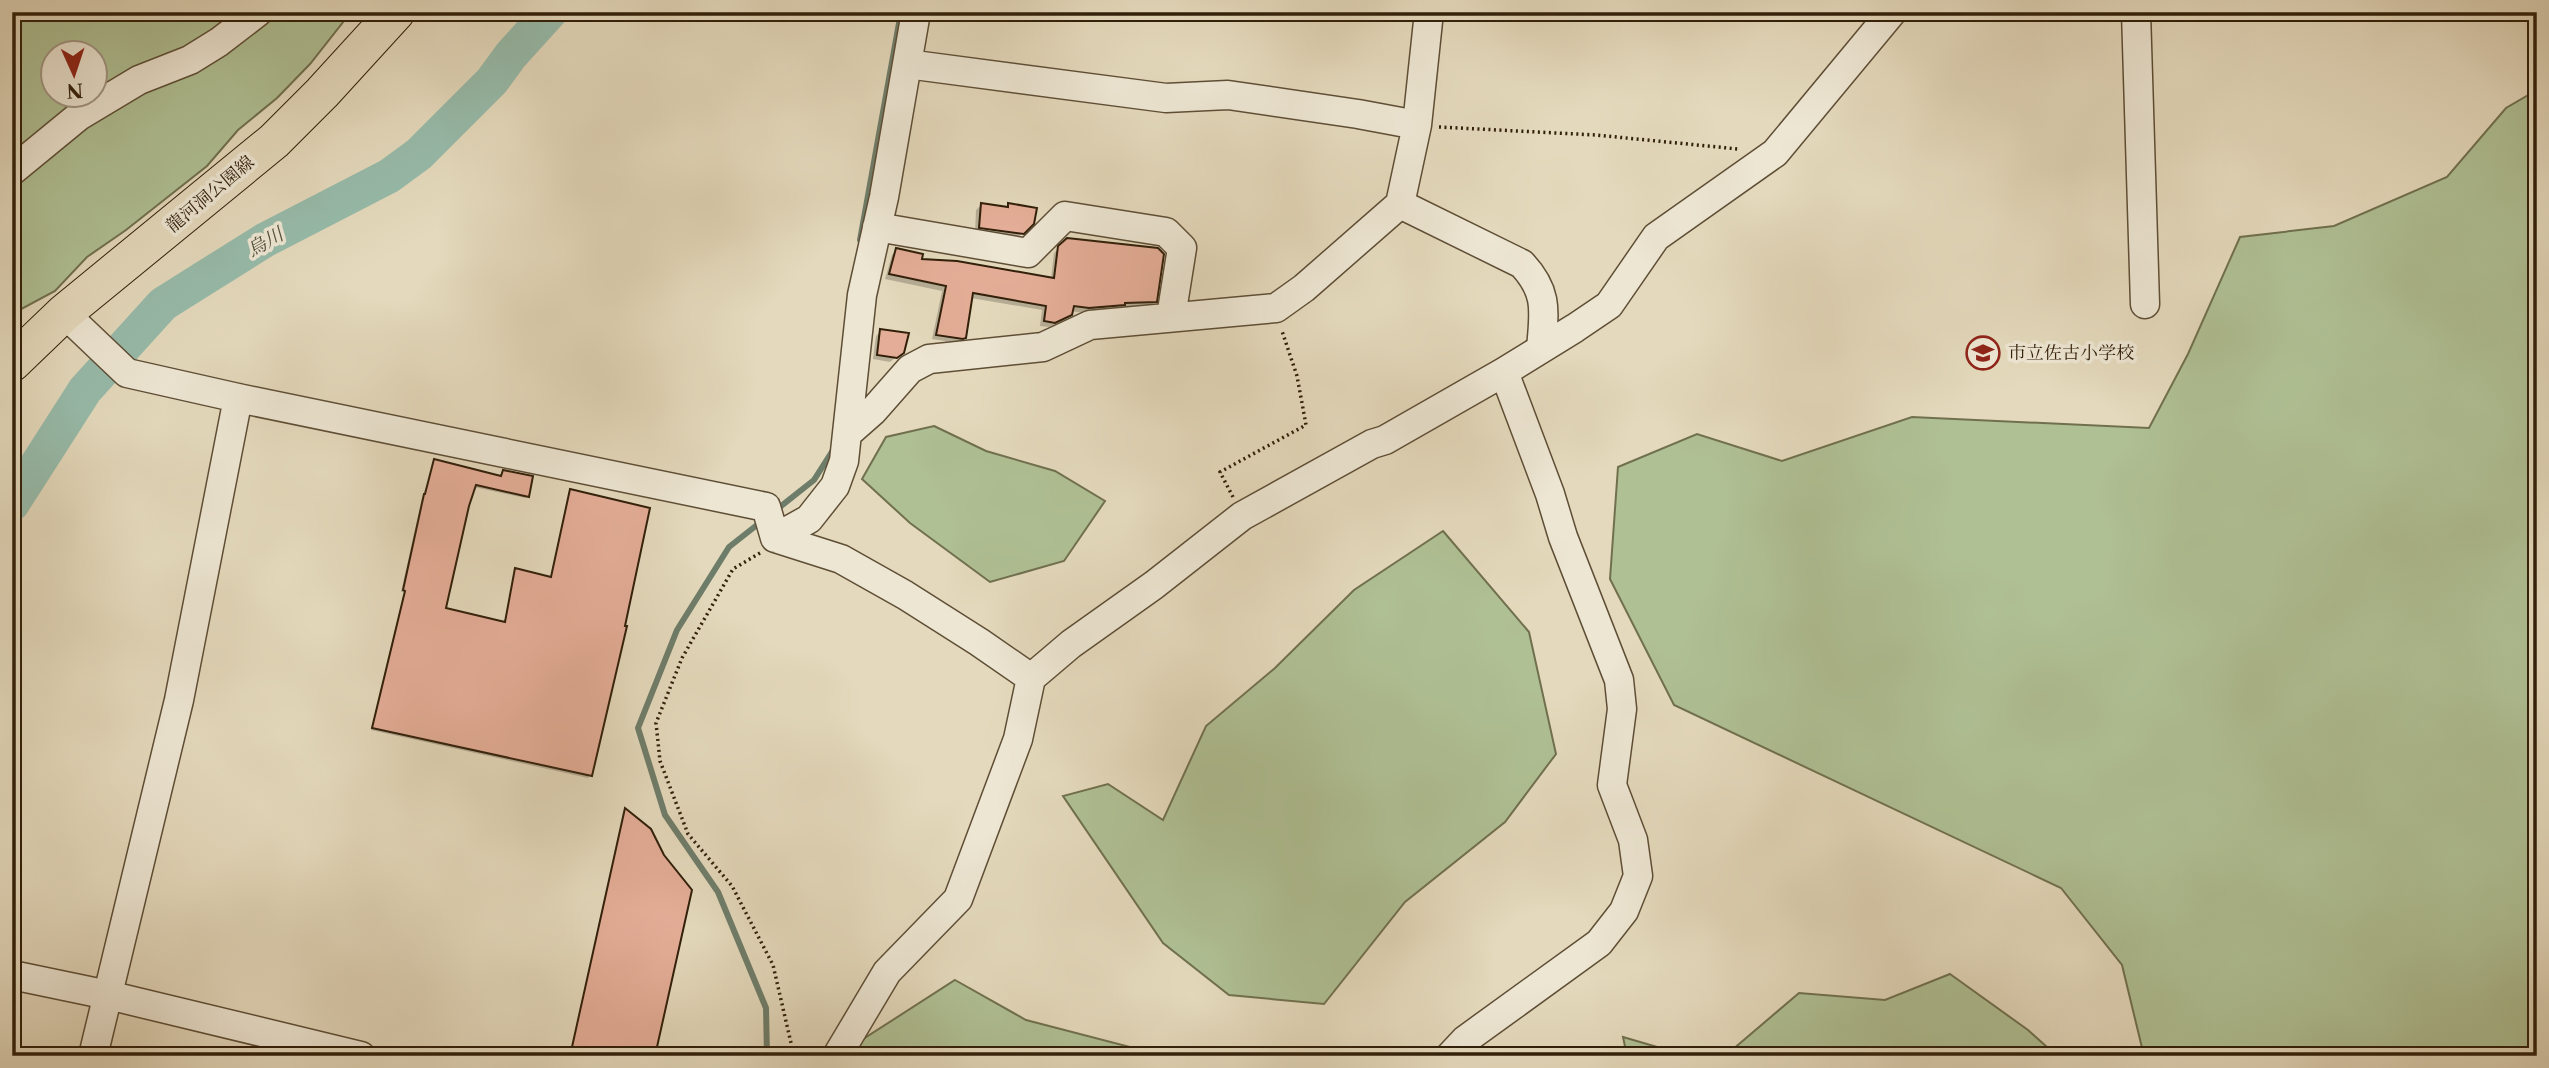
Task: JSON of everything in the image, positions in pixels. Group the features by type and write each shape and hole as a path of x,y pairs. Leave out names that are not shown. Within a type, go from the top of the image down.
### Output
{"main road":[{"name":"龍河洞公園線","path":"12,363 64,313 274,141 396,12"}],"street":[{"path":"12,171 79,116 139,80 190,60 258,12"},
{"path":"778,540 809,519 835,486 844,461 862,295 916,12"},
{"path":"848,433 873,411 910,369 929,359 1043,347 1090,325 1276,308 1304,288 1400,204 1417,125 1429,12"},
{"path":"837,1056 887,972 958,899 1017,739 1031,678 1071,644 1154,585 1242,516 1372,444 1385,440 1504,372 1609,305 1657,237 1775,153 1892,12"},
{"path":"2136,12 2145,304"},
{"path":"907,64 1166,98 1228,95 1417,125"},
{"path":"1400,204 1522,264 1536,279 1545,304 1541,349"},
{"path":"877,227 1028,253 1065,216 1166,232 1182,248 1171,317"},
{"path":"64,313 127,373 766,507 778,540"},
{"path":"1450,1056 1476,1032 1599,943 1624,911 1639,876 1633,840 1612,785 1622,709 1619,680 1563,537 1550,494 1504,372"},
{"path":"93,1056 179,699 238,398"},
{"path":"778,540 841,559 905,594 1031,678"},
{"path":"12,975 108,995 361,1056"}],"path":[{"path":"1417,125 1597,135 1775,153"},
{"path":"1242,516 1220,472 1306,425 1297,376 1276,308"},
{"path":"778,540 733,569 682,658 656,723 660,761 688,834 732,886 774,965 794,1056"}],"green space":[{"path":"12,12 351,12 310,64 277,98 238,130 207,166 87,257 55,291 12,314"},
{"path":"2537,90 2537,1056 2144,1056 2122,965 2061,888 1674,705 1610,579 1618,467 1697,434 1782,461 1912,417 2149,428 2188,354 2240,237 2334,226 2447,177 2506,108"},
{"path":"934,426 986,451 1055,471 1105,501 1064,561 990,582 910,523 862,479 886,437"},
{"path":"1443,531 1529,632 1556,754 1505,822 1405,902 1324,1004 1229,995 1163,943 1063,796 1108,784 1163,820 1206,726 1275,668 1354,590"},
{"path":"1950,974 2028,1030 2057,1056 1725,1056 1799,993 1885,1000"},
{"path":"955,980 1026,1020 1134,1048 1136,1056 851,1056 857,1043"},
{"path":"1623,1037 1688,1056 1627,1056"}],"building":[{"path":"981,203 1008,207 1008,203 1037,208 1034,224 1024,234 979,228"},
{"path":"1067,238 1158,248 1164,254 1157,302 1089,308 1074,306 1072,315 1055,323 1044,321 1046,306 973,293 966,338 963,339 936,335 946,286 889,274 896,248 923,254 922,259 957,261 1054,278 1058,246"},
{"path":"880,329 909,333 904,353 897,358 877,355"},
{"path":"434,459 501,476 503,470 533,476 529,497 476,485 446,608 505,622 515,568 551,577 570,489 650,508 627,626 592,776 372,728"},
{"path":"625,808 651,829 664,855 692,890 655,1056 570,1056"}],"waterway":[{"name":"烏川","path":"12,504 85,390 163,304 265,240 389,176 419,154 492,81 511,55 550,12"},
{"path":"860,240 901,12"},
{"path":"776,510 814,480 835,447"},
{"path":"762,521 729,547 677,630 638,728 665,815 718,892 766,1008 767,1056"}],"place":[{"name":"市立佐古小学校","path":"1983,353"}]}
